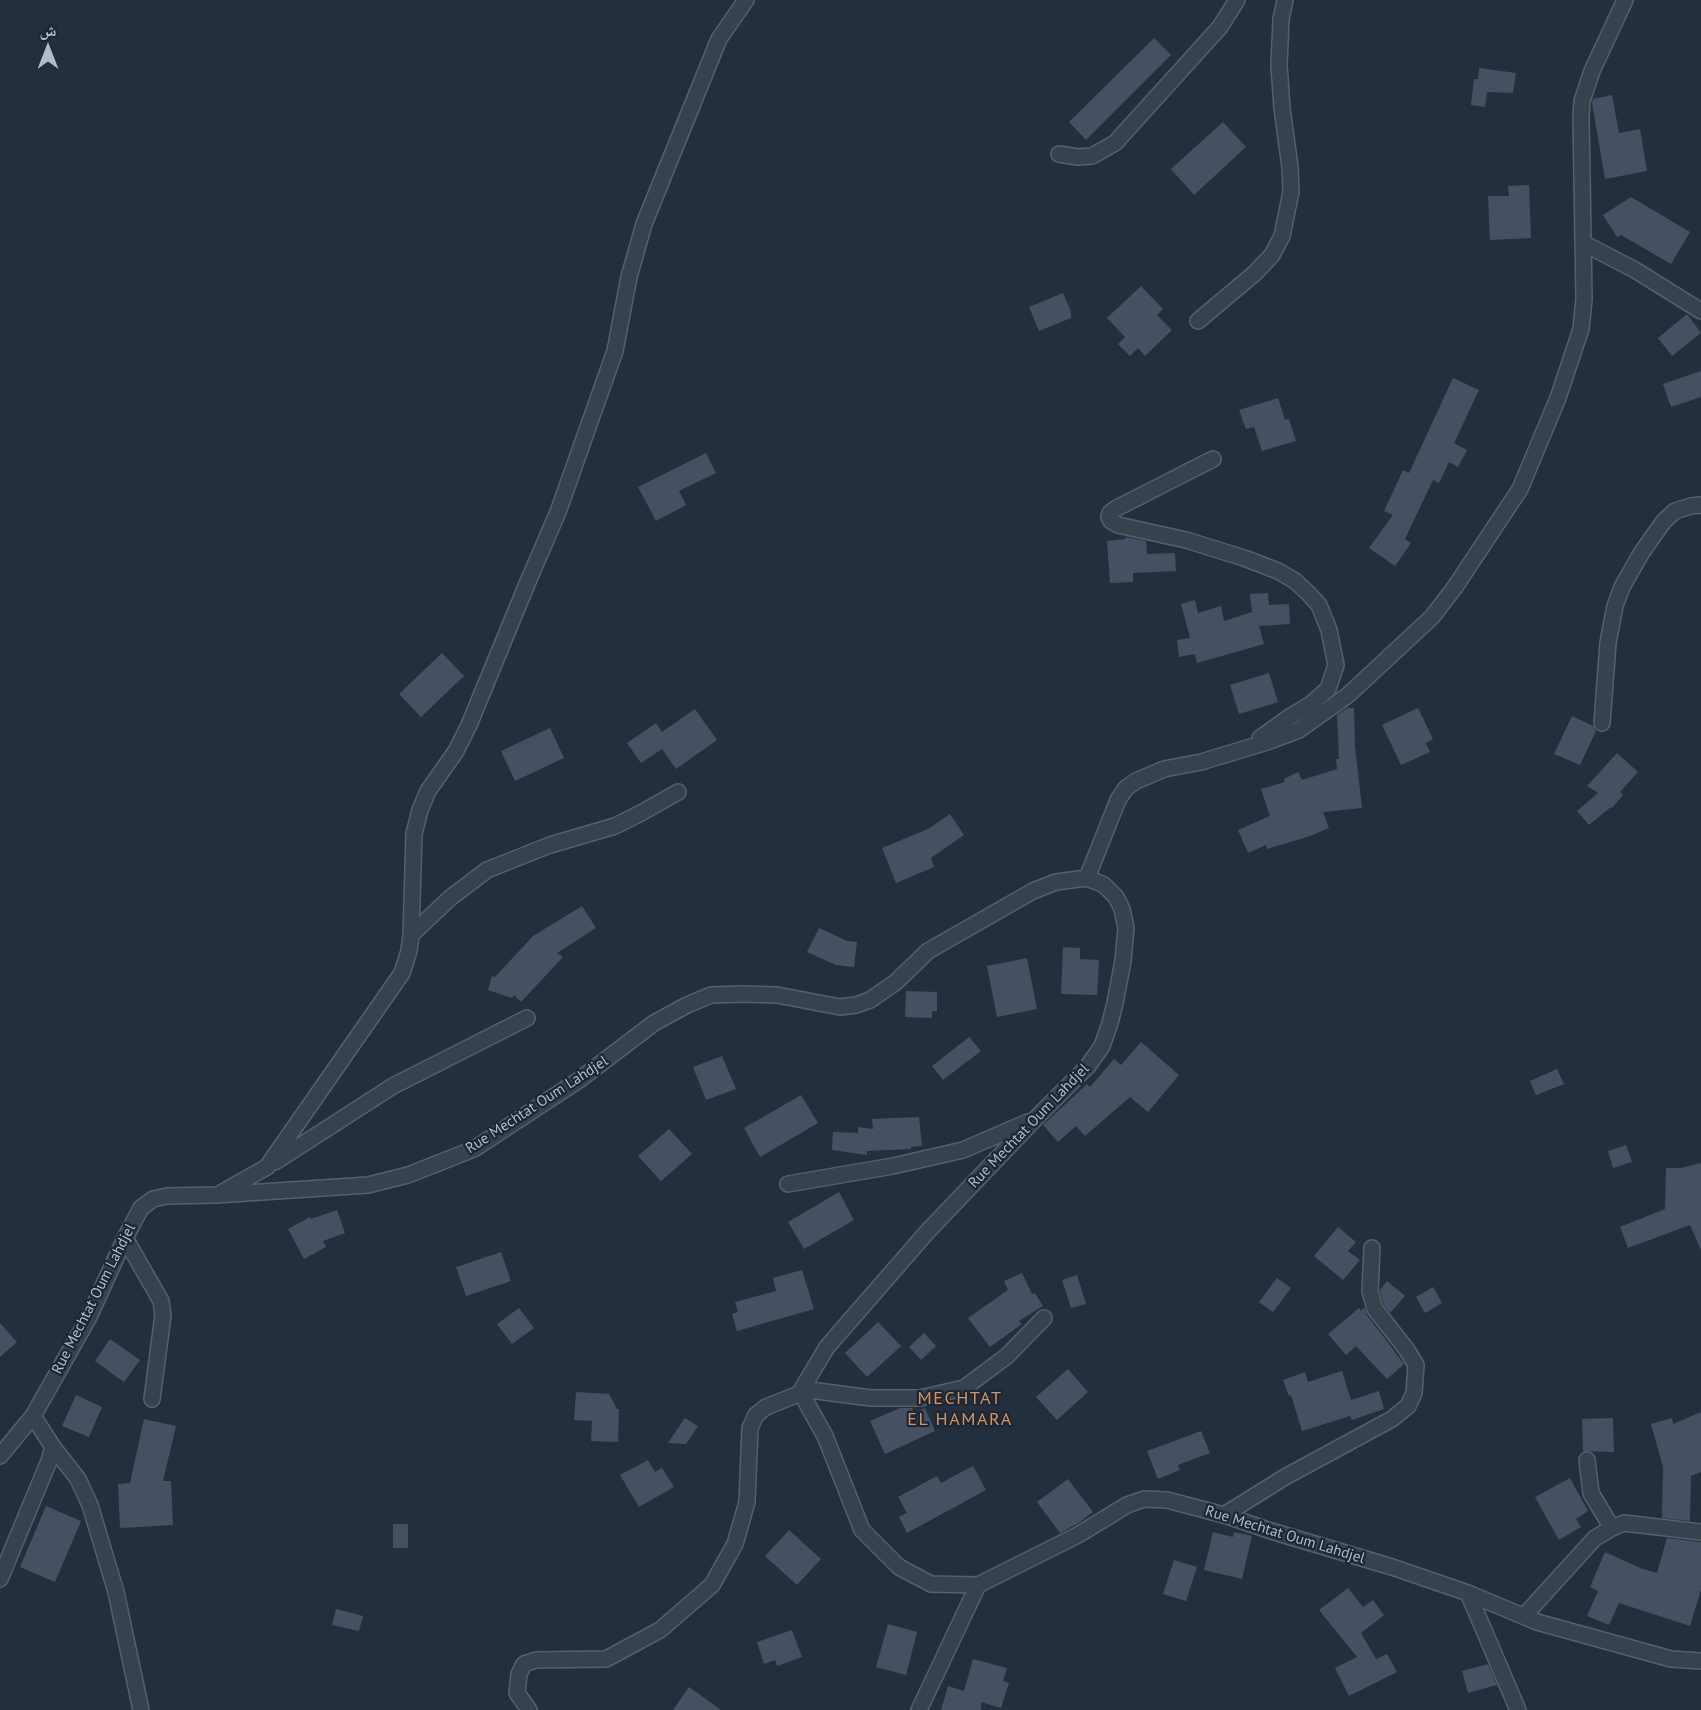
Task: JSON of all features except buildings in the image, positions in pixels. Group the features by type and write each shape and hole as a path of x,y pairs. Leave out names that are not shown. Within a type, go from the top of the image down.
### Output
{"street":[{"path":"267,1167 402,973 411,935 414,834 420,810 428,791 456,751 469,725 558,512 615,351 629,277 644,224 719,39 746,0"},
{"path":"1059,154 1078,157 1092,156 1115,143 1220,27 1237,0"},
{"path":"1198,321 1255,273 1272,255 1282,236 1291,192 1280,75 1280,43 1285,0"},
{"path":"1087,878 1118,800 1126,788 1164,769 1201,762 1299,730 1347,696 1432,617 1455,587 1520,489 1558,398 1581,329 1584,299 1582,101 1592,71 1625,0"},
{"path":"1583,243 1635,270 1701,311"},
{"path":"1213,459 1115,509 1109,517 1118,525 1186,540 1278,571 1295,581 1319,605 1329,630 1336,665 1328,689 1311,704 1266,735 1239,750"},
{"path":"1602,723 1608,643 1615,606 1622,587 1664,521 1675,511 1701,505"},
{"path":"411,935 450,898 487,870 550,844 615,826 678,792"},
{"name":"Rue Mechtat Oum Lahdjel","path":"0,1456 33,1416 89,1317 141,1208 153,1198 368,1185 408,1175 474,1149 579,1080 654,1023 687,1005 711,995 742,994 777,995 840,1007 856,1005 870,1000 896,982 928,951 1033,891 1056,882 1087,878 1104,885 1116,897 1122,909 1126,928 1123,961 1115,1003 1102,1046 1088,1066 928,1231 827,1347 802,1391 825,1436 862,1530 899,1567 931,1584 978,1585 1078,1535 1127,1505 1144,1499 1167,1500 1224,1515 1271,1532 1392,1567 1468,1593 1536,1622 1671,1659 1701,1661"},
{"path":"216,1195 267,1167 393,1086 527,1018"},
{"path":"788,1184 892,1166 963,1150 1034,1120"},
{"path":"125,1238 161,1301 164,1315 152,1399"},
{"path":"1224,1515 1285,1477 1392,1419 1408,1406 1414,1394 1416,1365 1375,1309 1370,1291 1372,1248"},
{"path":"529,1710 517,1693 519,1674 524,1664 536,1660 606,1659 660,1630 712,1585 735,1544 747,1502 750,1428 756,1415 766,1407 802,1391 871,1398 920,1398 964,1388 1007,1356 1044,1318"},
{"path":"33,1416 78,1479 90,1505 116,1592 141,1710"},
{"path":"0,1578 53,1447"},
{"path":"1587,1460 1591,1493 1612,1528"},
{"path":"1524,1616 1595,1538 1612,1528 1624,1523 1701,1532"},
{"path":"919,1710 978,1585"},
{"path":"1468,1593 1518,1710"}],"district":[{"name":"MECHTAT EL HAMARA","path":"960,1409"}]}
